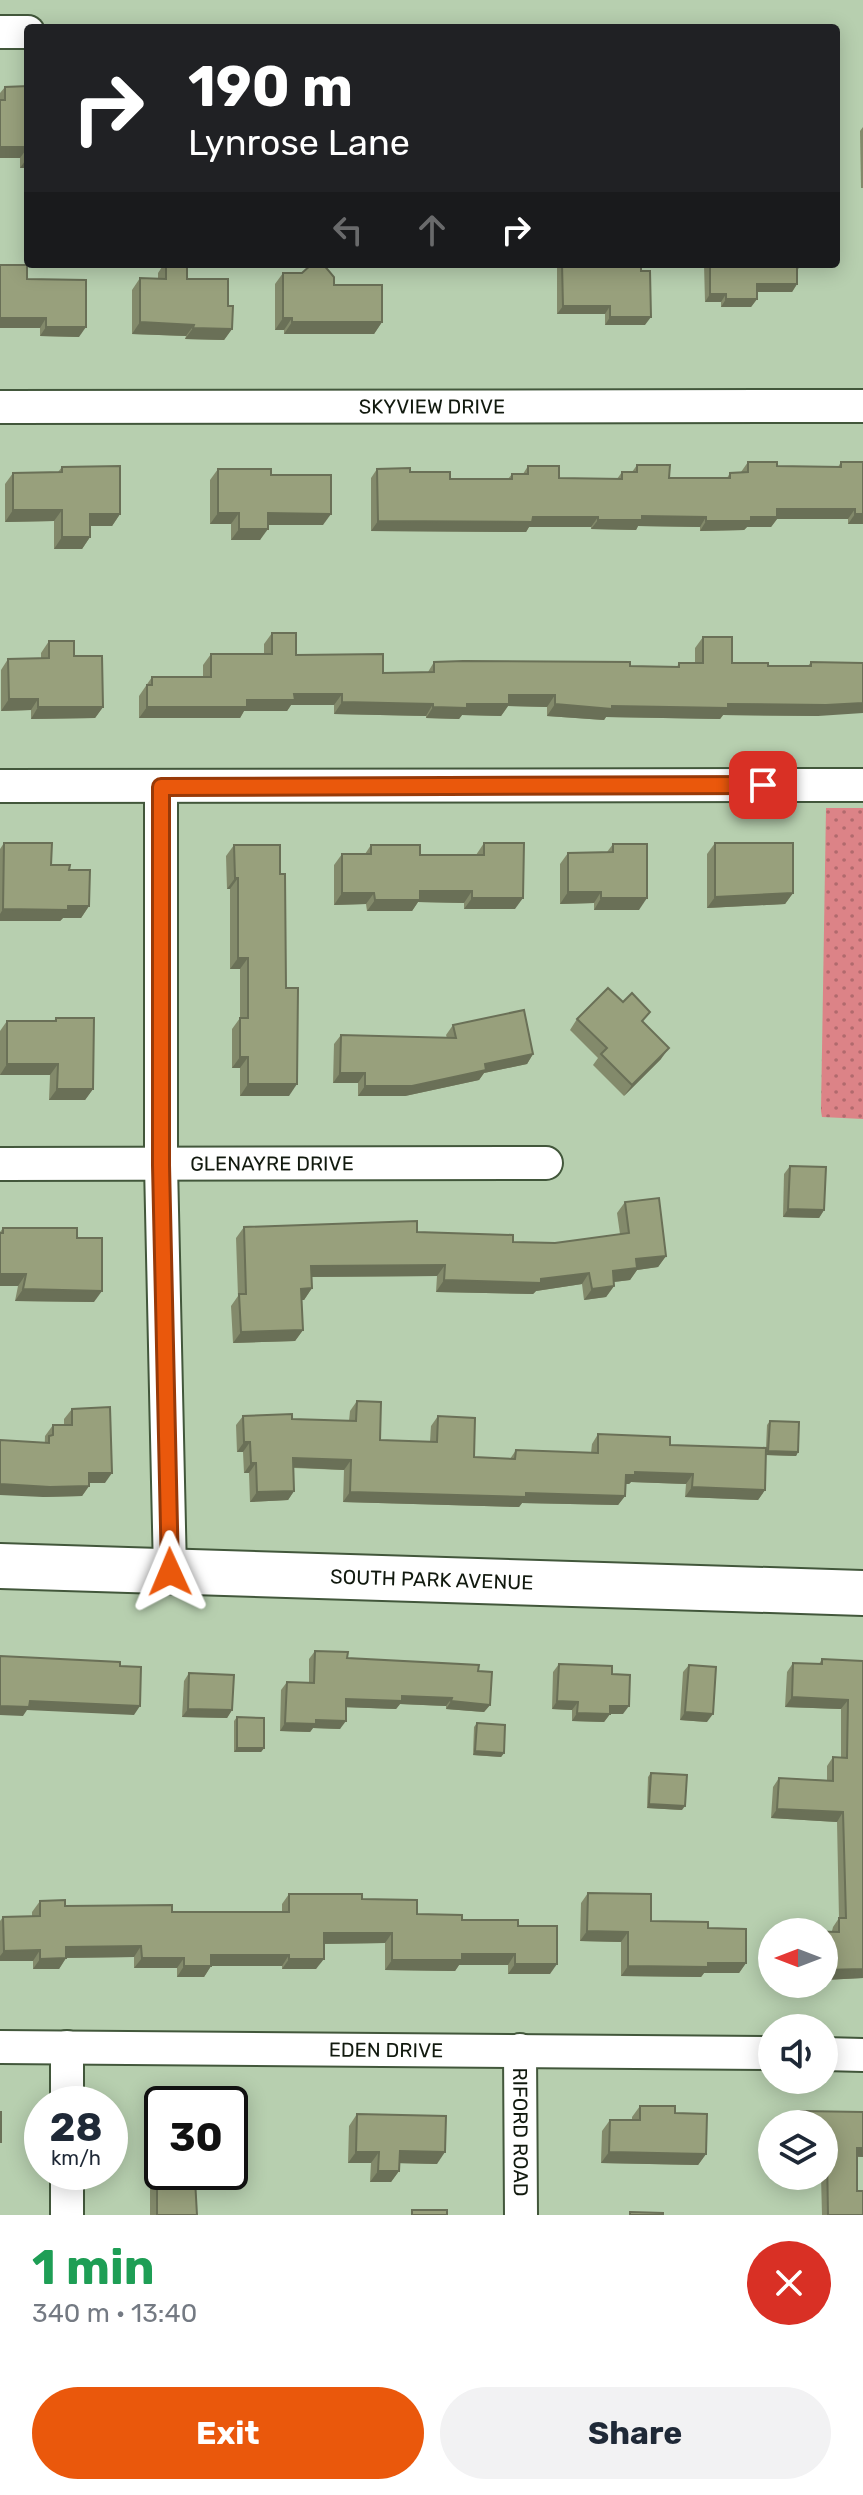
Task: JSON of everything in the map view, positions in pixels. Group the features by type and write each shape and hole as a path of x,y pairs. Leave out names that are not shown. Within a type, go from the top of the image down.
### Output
{"main road":[{"name":"SOUTH PARK AVENUE","path":"0,1566 863,1593"}],"street":[{"path":"0,32 24,32"},
{"name":"SKYVIEW DRIVE","path":"0,407 863,406"},
{"path":"0,786 863,785"},
{"path":"161,787 161,1165 170,1572"},
{"name":"GLENAYRE DRIVE","path":"0,1164 546,1163"},
{"name":"EDEN DRIVE","path":"0,2047 758,2053"},
{"path":"67,2047 67,2086"},
{"name":"RIFORD ROAD","path":"520,2050 521,2215"},
{"path":"838,2054 863,2055"},
{"path":"67,2190 67,2215"}],"shaded area":[{"path":"826,808 863,808 863,1119 822,1117 821,1111"}],"building":[{"path":"24,86 24,147 0,147 0,100 5,100 5,87"},
{"path":"0,265 24,265 27,279 86,280 86,327 46,327 46,318 0,318"},
{"path":"166,268 187,268 187,279 228,279 228,306 233,306 232,329 140,322 140,278 166,279"},
{"path":"308,268 326,268 334,277 334,285 382,285 382,322 292,322 292,318 283,318 283,273 302,273"},
{"path":"562,268 641,268 641,271 650,271 651,317 610,317 610,306 563,306"},
{"path":"710,268 797,268 797,284 757,284 757,299 726,299 726,294 710,294"},
{"path":"748,462 777,462 777,466 841,467 841,462 863,462 863,514 855,514 855,509 777,509 777,517 751,517 751,521 642,516 642,520 533,517 532,522 378,521 377,469 450,472 450,479 512,479 512,474 528,474 528,466 559,466 559,478 622,479 622,472 637,472 637,465 670,465 669,478 730,478 730,473 748,472"},
{"path":"120,466 120,514 90,514 90,537 62,537 62,510 13,510 13,473 62,472 62,467"},
{"path":"218,469 271,469 271,475 331,475 331,514 268,513 268,529 239,529 239,513 218,513"},
{"path":"272,633 296,633 296,655 383,654 383,673 434,672 434,662 463,661 630,662 630,666 679,667 679,663 703,663 703,637 732,637 732,663 811,666 811,662 863,663 863,703 728,704 728,708 612,706 612,709 555,704 555,695 509,695 509,704 467,704 467,708 342,702 342,694 294,694 295,700 247,700 247,707 147,707 147,685 152,685 152,677 211,677 211,654 272,654"},
{"path":"49,641 74,641 74,656 102,656 103,707 38,707 38,699 9,699 8,659 49,658"},
{"path":"4,843 52,843 51,865 70,865 69,870 90,870 89,906 68,906 68,910 3,909"},
{"path":"484,843 524,843 523,898 472,898 472,891 420,891 420,900 375,900 374,893 342,893 342,854 371,854 371,845 420,845 420,855 484,855"},
{"path":"715,843 793,843 793,893 715,897"},
{"path":"613,844 647,844 647,898 601,898 601,892 568,892 568,853 613,852"},
{"path":"234,845 280,845 280,874 285,874 286,988 298,988 297,1084 248,1084 248,1057 240,1057 240,1018 248,1018 248,958 238,958 238,878 235,878"},
{"path":"608,988 623,1002 632,993 650,1012 642,1021 669,1048 632,1085 601,1054 607,1048 577,1019"},
{"path":"524,1010 533,1054 485,1064 486,1070 412,1086 365,1086 365,1073 340,1073 341,1035 456,1038 453,1025"},
{"path":"56,1018 94,1018 93,1089 57,1089 58,1064 7,1064 7,1021 56,1021"},
{"path":"790,1166 826,1167 824,1210 788,1209"},
{"path":"659,1198 666,1256 636,1259 637,1268 613,1271 614,1286 592,1289 589,1273 541,1279 541,1283 444,1280 445,1265 311,1266 312,1288 301,1289 303,1330 241,1332 239,1294 246,1294 244,1227 417,1221 417,1232 513,1235 513,1242 555,1243 629,1233 625,1202"},
{"path":"3,1228 77,1228 77,1238 102,1238 102,1291 23,1289 26,1274 0,1274 0,1233 3,1233"},
{"path":"357,1401 381,1402 380,1440 437,1442 438,1416 475,1418 474,1457 515,1459 516,1450 598,1453 598,1434 670,1437 670,1445 766,1448 765,1490 692,1487 693,1474 635,1472 635,1475 626,1475 625,1496 526,1493 526,1497 350,1492 351,1460 293,1458 294,1491 257,1492 256,1463 251,1463 250,1442 244,1442 243,1416 292,1414 292,1419 356,1421"},
{"path":"110,1407 112,1473 89,1473 89,1486 0,1484 0,1440 49,1443 53,1425 72,1425 72,1409"},
{"path":"770,1421 799,1422 798,1452 768,1451"},
{"path":"315,1651 348,1652 347,1658 479,1665 478,1671 492,1672 490,1705 451,1701 452,1698 402,1696 402,1701 346,1699 346,1721 285,1723 287,1682 314,1683"},
{"path":"0,1656 120,1662 120,1666 141,1667 140,1706 30,1701 29,1707 0,1706"},
{"path":"822,1659 863,1661 863,1969 838,1970 839,1918 846,1918 843,1812 777,1809 779,1778 833,1781 833,1757 847,1758 848,1700 792,1697 793,1663 822,1664"},
{"path":"559,1664 612,1666 612,1674 630,1675 629,1706 610,1706 610,1714 577,1713 578,1702 557,1701"},
{"path":"689,1665 716,1667 713,1714 685,1712"},
{"path":"189,1673 234,1675 232,1710 188,1709"},
{"path":"237,1717 264,1718 264,1748 237,1748"},
{"path":"477,1723 505,1725 504,1753 475,1751"},
{"path":"651,1773 687,1775 685,1806 649,1804"},
{"path":"588,1893 651,1894 651,1921 708,1922 708,1928 746,1929 746,1963 708,1963 708,1967 628,1966 628,1932 587,1931"},
{"path":"289,1894 362,1894 362,1899 417,1900 417,1914 462,1915 462,1920 518,1920 518,1926 557,1926 557,1964 515,1964 515,1954 462,1954 462,1960 392,1960 392,1933 324,1933 324,1959 289,1959 289,1955 211,1955 211,1966 184,1966 184,1958 142,1958 141,1946 66,1947 66,1958 40,1959 40,1950 4,1951 3,1917 40,1916 40,1901 65,1900 65,1906 172,1905 172,1912 289,1912"},
{"path":"640,2106 675,2106 675,2113 707,2114 706,2154 609,2152 610,2120 640,2120"},
{"path":"838,2112 863,2112 863,2148 857,2148 857,2191 863,2191 863,2215 828,2215 828,2190 838,2190"},
{"path":"357,2114 446,2116 445,2152 400,2151 399,2171 378,2171 379,2152 356,2152"},
{"path":"157,2190 196,2190 197,2215 157,2215"},
{"path":"412,2210 447,2210 447,2215 412,2215"},
{"path":"630,2212 663,2213 663,2215 630,2215"}],"route":[{"path":"170,1572 161,1165 161,787 763,785"}]}
